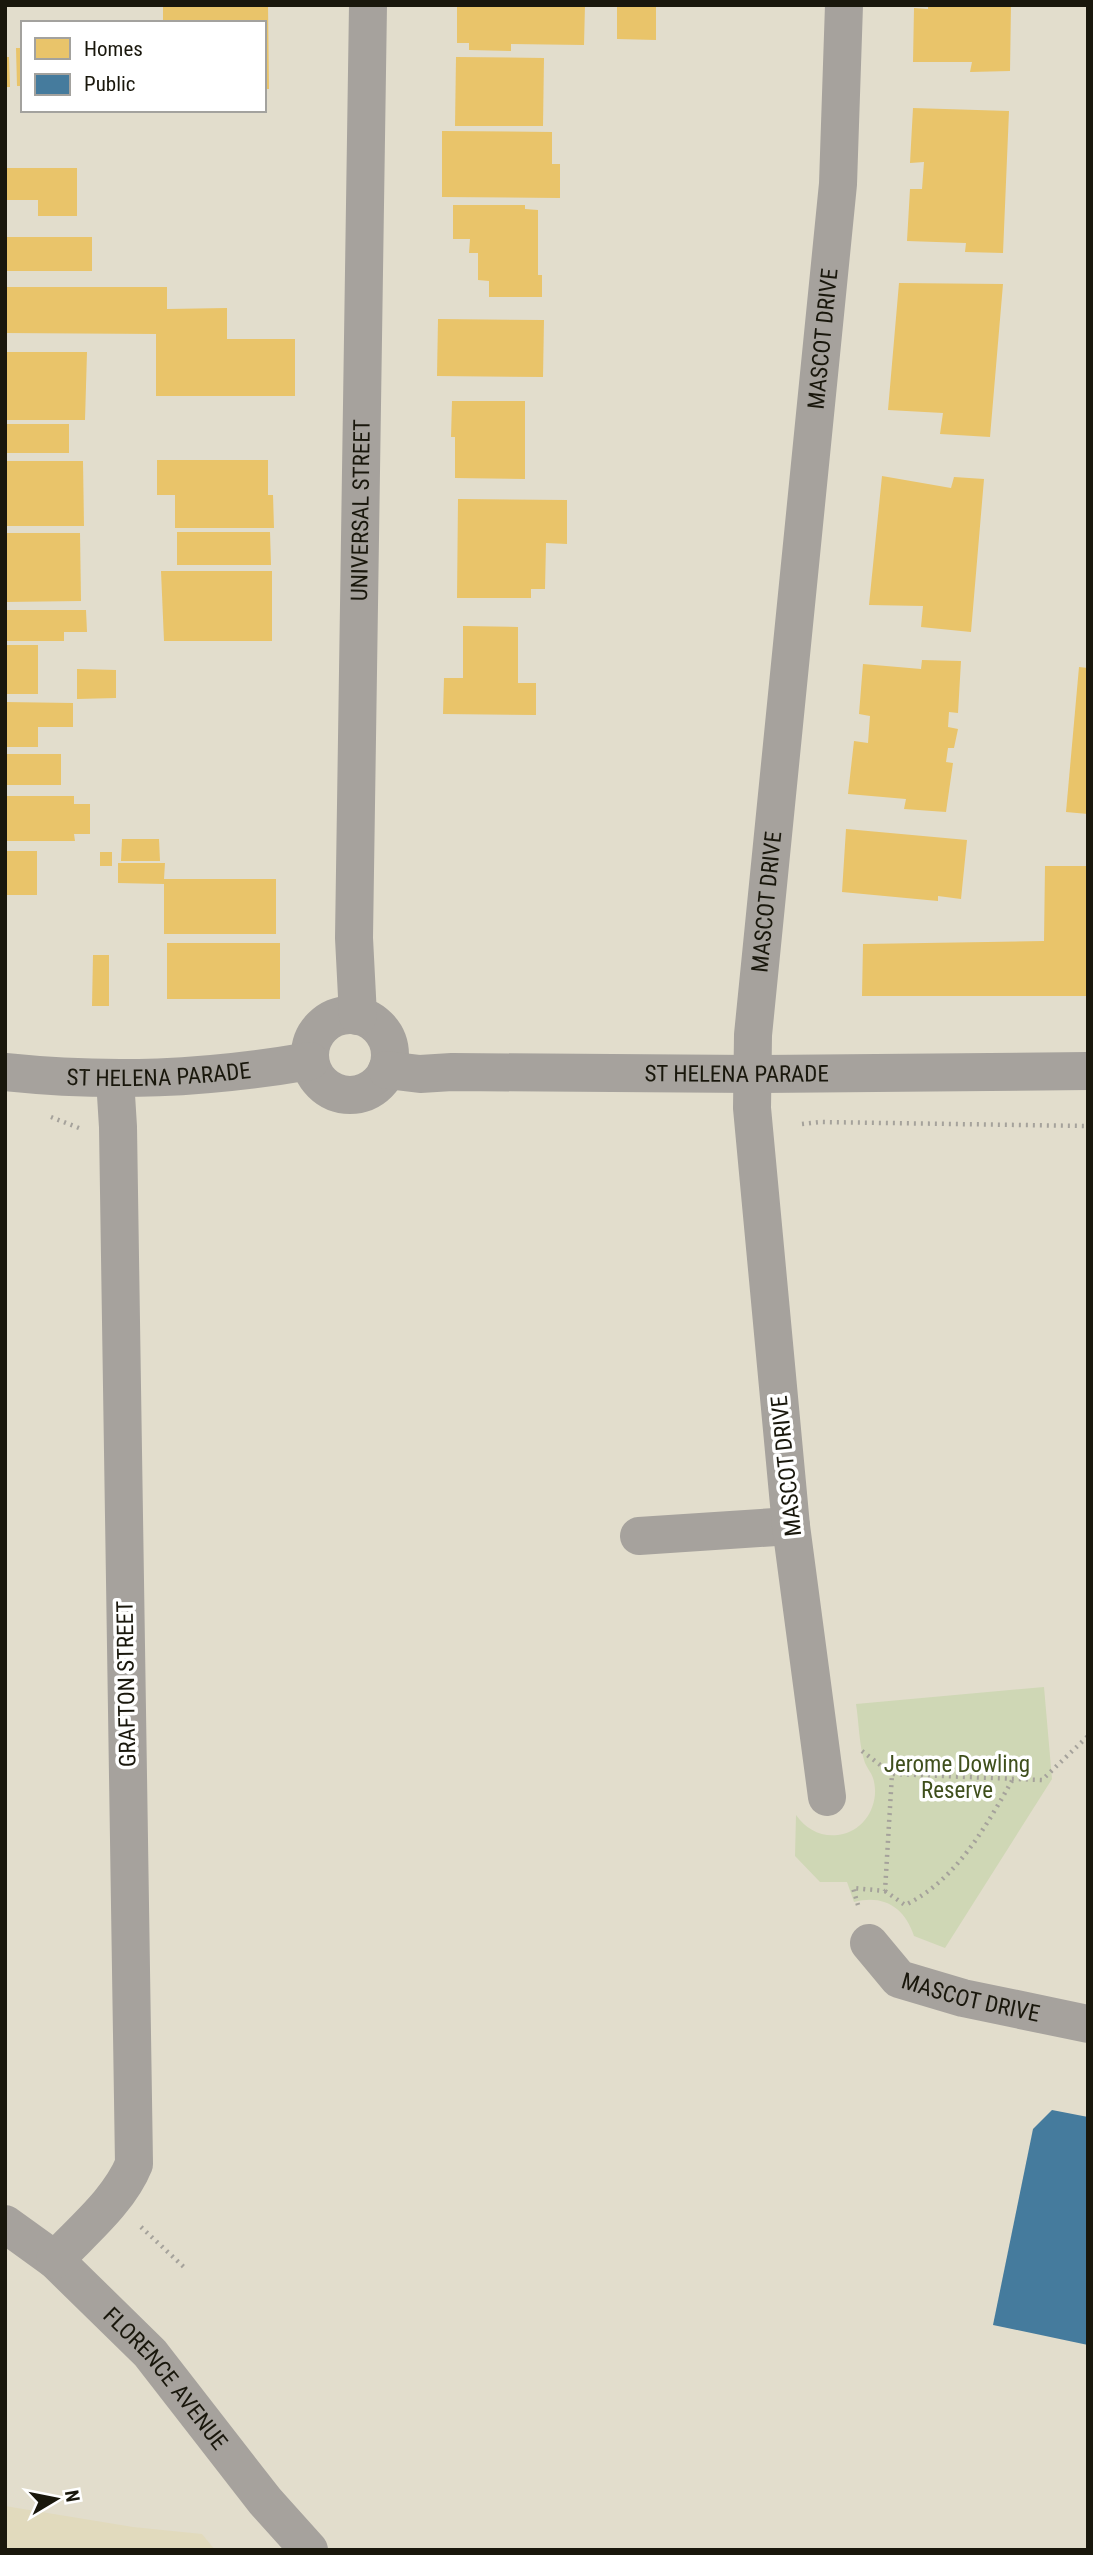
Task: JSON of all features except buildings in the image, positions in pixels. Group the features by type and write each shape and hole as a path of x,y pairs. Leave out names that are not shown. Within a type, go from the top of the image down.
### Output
{"street":[{"name":"UNIVERSAL STREET","path":"358,1016 354,937 368,5"},
{"name":"MASCOT DRIVE","path":"827,1797 791,1526 752,1108 754,1021 838,184 844,5"},
{"path":"345,1016 358,1016 371,1021 381,1030 388,1043 390,1056 381,1081 371,1090 345,1095 322,1084 310,1061 315,1036 333,1019 345,1016"},
{"name":"ST HELENA PARADE","path":"5,1072 62,1078 190,1078 310,1061"},
{"name":"ST HELENA PARADE","path":"387,1070 420,1074 1088,1071"},
{"name":"GRAFTON STREET","path":"55,2260 112,2199 129,2178 134,2164 118,1127 115,1079"},
{"path":"639,1536 791,1526"},
{"name":"MASCOT DRIVE","path":"869,1943 899,1979 963,1998 1088,2024"},
{"name":"FLORENCE AVENUE","path":"5,2224 55,2260 150,2353 265,2501 309,2550"}],"path":[{"path":"802,1124 820,1122 1088,1126"},
{"path":"885,1891 892,1774 1042,1780 1088,1736"},
{"path":"869,1943 853,1888 885,1891 905,1905 942,1879 974,1843 1013,1779"},
{"path":"135,2222 186,2269"}],"shaded area":[{"path":"5,2506 133,2527 202,2534 215,2550 5,2550"}],"green space":[{"name":"Jerome Dowling Reserve","path":"1044,1687 1052,1779 945,1948 914,1936 905,1918 892,1906 875,1900 854,1902 847,1882 820,1882 795,1856 796,1815 814,1831 825,1835 838,1835 856,1828 869,1815 873,1806 875,1788 863,1756 856,1704"}]}
